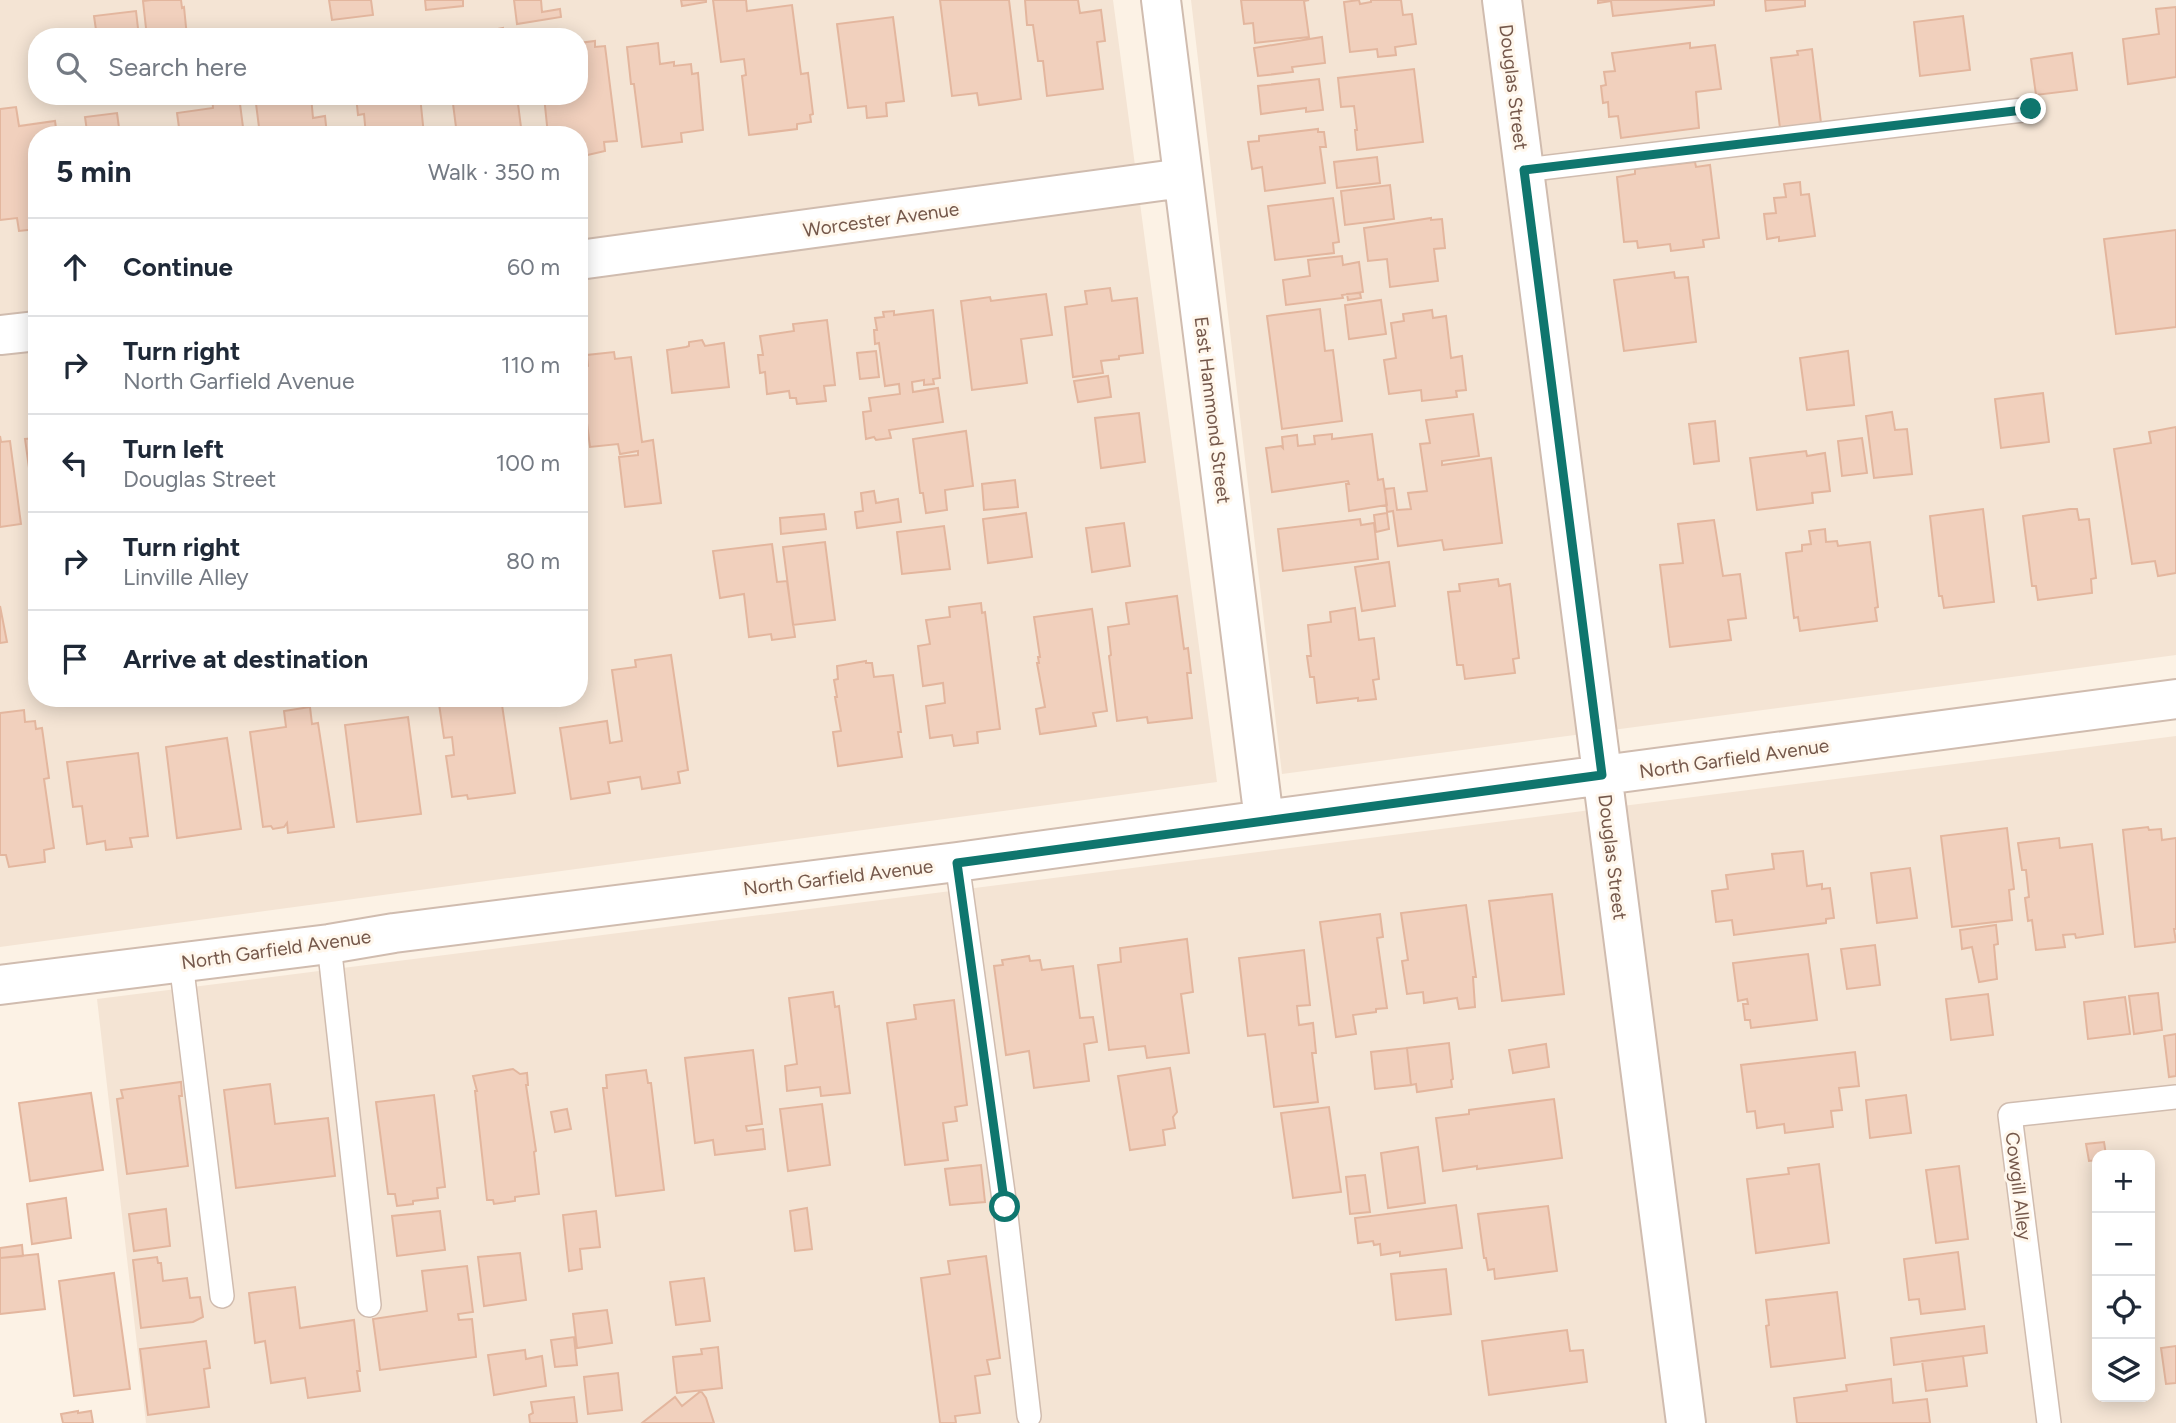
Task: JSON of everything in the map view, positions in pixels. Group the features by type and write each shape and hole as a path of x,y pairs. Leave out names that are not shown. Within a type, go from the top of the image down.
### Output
{"street":[{"name":"East Hammond Street","path":"1161,0 1265,820"},
{"name":"Douglas Street","path":"1502,0 1686,1423"},
{"name":"Worcester Avenue","path":"588,259 1183,178"},
{"path":"0,335 28,332"},
{"name":"North Garfield Avenue","path":"0,985 957,863 2176,699"}],"lane":[{"path":"1524,170 2031,109"},
{"path":"957,863 1005,1207 1029,1416"},
{"path":"329,944 369,1305"},
{"path":"181,962 222,1296"},
{"name":"Cowgill Alley","path":"2049,1423 2010,1115 2176,1097"}],"shaded area":[{"path":"0,0 1113,0 1217,782 0,947"},
{"path":"1191,0 2176,0 2176,655 1282,774"},
{"path":"2176,736 2176,1423 146,1423 97,999"}],"building":[{"path":"181,0 186,28 146,28 143,1"},
{"path":"329,0 371,0 373,15 332,20"},
{"path":"425,0 463,0 463,6 426,10"},
{"path":"514,0 541,0 542,12 560,9 561,17 517,24"},
{"path":"681,0 706,0 706,2 682,6"},
{"path":"713,0 746,0 747,11 792,5 801,74 808,73 813,114 810,115 811,122 797,124 797,129 749,135 742,76 746,75 744,59 721,62"},
{"path":"940,0 1009,0 1021,99 979,105 977,93 952,96"},
{"path":"1025,0 1078,0 1080,13 1101,10 1105,41 1097,42 1103,89 1047,96 1043,61 1038,61 1033,25 1027,25"},
{"path":"1241,0 1309,0 1304,1 1309,37 1255,43 1253,23 1244,24"},
{"path":"1359,0 1360,4 1371,0 1401,0 1403,15 1412,14 1416,44 1395,47 1396,55 1378,57 1377,49 1350,52 1344,2"},
{"path":"1598,0 1714,0 1714,5 1613,16 1611,1 1598,3"},
{"path":"1765,0 1805,0 1805,6 1766,11"},
{"path":"2176,7 2176,77 2128,84 2123,39 2159,34 2156,9"},
{"path":"136,11 138,28 96,28 94,16"},
{"path":"1963,16 1970,70 1920,76 1914,22"},
{"path":"893,17 904,101 886,103 887,116 867,118 866,106 848,108 837,24"},
{"path":"1322,37 1325,63 1292,67 1293,72 1258,76 1254,48"},
{"path":"595,41 595,47 605,46 617,141 604,142 605,151 588,155 588,126 547,126 545,105 588,105 588,42"},
{"path":"658,43 660,64 691,64 692,74 698,73 703,130 681,133 682,142 642,147 627,47"},
{"path":"1690,43 1690,48 1715,45 1721,89 1696,92 1699,128 1621,138 1618,116 1609,117 1608,102 1603,103 1601,86 1606,85 1604,72 1615,71 1612,53"},
{"path":"1812,49 1821,123 1780,128 1771,58 1798,55 1797,51"},
{"path":"2072,53 2077,90 2036,95 2031,59"},
{"path":"1414,69 1423,142 1357,150 1354,106 1341,107 1338,78"},
{"path":"1319,79 1323,110 1306,112 1306,108 1261,114 1258,86"},
{"path":"213,105 240,105 243,126 179,126 177,113 213,108"},
{"path":"256,105 312,105 313,118 325,116 326,126 259,126"},
{"path":"357,105 421,105 423,126 365,126 364,114 358,115"},
{"path":"453,105 518,105 521,126 456,126"},
{"path":"16,107 19,126 55,121 56,126 28,126 28,230 19,231 17,218 0,220 0,109"},
{"path":"117,113 119,126 86,126 85,117"},
{"path":"1318,129 1318,132 1324,132 1326,147 1320,147 1325,183 1265,191 1262,167 1252,169 1248,142 1259,141 1259,136"},
{"path":"1377,157 1380,183 1337,188 1334,162"},
{"path":"1695,162 1696,167 1710,165 1719,238 1703,240 1704,247 1671,251 1670,244 1638,248 1637,241 1624,242 1617,177 1635,174 1635,169"},
{"path":"1800,182 1801,195 1809,194 1815,236 1779,241 1779,237 1767,239 1764,214 1776,213 1774,198 1786,197 1784,184"},
{"path":"1390,185 1394,219 1345,225 1341,191"},
{"path":"1333,198 1339,242 1333,243 1334,253 1275,260 1268,206"},
{"path":"1431,218 1442,219 1445,248 1434,249 1438,281 1390,287 1387,259 1368,261 1364,228"},
{"path":"2176,230 2176,327 2116,334 2104,239"},
{"path":"1342,256 1343,265 1359,262 1363,292 1342,295 1343,298 1286,305 1283,280 1310,276 1308,260"},
{"path":"1674,272 1675,278 1688,277 1696,342 1624,351 1614,280"},
{"path":"1110,288 1112,301 1137,298 1143,353 1101,361 1103,373 1073,377 1065,307 1087,304 1085,291"},
{"path":"1360,293 1361,298 1348,300 1347,294"},
{"path":"1046,294 1052,335 1021,339 1027,383 972,390 961,301 990,297 991,301"},
{"path":"1381,300 1386,334 1349,339 1345,305"},
{"path":"1320,309 1325,351 1333,350 1342,421 1282,429 1267,316"},
{"path":"933,310 940,378 933,379 934,384 924,385 924,380 912,382 913,392 938,388 943,422 889,430 891,438 866,439 863,412 871,411 869,398 900,394 899,384 885,386 879,343 875,344 875,318 884,317 883,312 894,311 894,315"},
{"path":"1432,310 1433,318 1446,316 1451,358 1462,356 1466,390 1456,391 1457,397 1422,401 1421,390 1389,394 1384,360 1396,358 1391,323 1404,321 1403,314"},
{"path":"827,320 835,385 824,386 826,401 797,404 796,398 790,398 789,391 767,394 765,372 760,373 758,355 763,355 760,336 794,331 793,324"},
{"path":"702,340 705,346 724,343 729,387 672,393 667,350 686,347 689,342"},
{"path":"876,351 879,377 860,379 857,353"},
{"path":"1848,351 1854,405 1807,410 1800,358"},
{"path":"614,352 615,359 631,357 642,442 653,440 661,503 625,507 619,457 638,455 638,451 620,454 618,444 590,447 588,355"},
{"path":"1108,376 1111,397 1078,402 1074,381"},
{"path":"2043,393 2049,442 2001,448 1995,399"},
{"path":"1892,412 1895,430 1907,429 1912,474 1874,478 1866,416"},
{"path":"1139,413 1145,462 1101,468 1095,418"},
{"path":"1473,414 1479,456 1442,461 1442,465 1491,458 1502,543 1444,550 1442,540 1398,546 1393,511 1387,512 1385,489 1394,488 1397,510 1411,509 1408,493 1427,491 1420,444 1430,443 1426,420"},
{"path":"1715,421 1719,461 1694,464 1689,424"},
{"path":"2176,427 2176,573 2158,576 2155,561 2132,564 2114,449 2151,443 2149,432"},
{"path":"966,431 973,486 945,490 947,510 926,513 923,493 920,493 913,439"},
{"path":"1332,434 1332,439 1372,434 1378,480 1383,479 1387,505 1349,511 1348,481 1272,492 1266,448 1283,448 1282,437 1297,435 1298,446 1315,444 1314,436"},
{"path":"0,436 1,442 10,441 21,524 0,527"},
{"path":"1862,438 1867,473 1842,476 1838,441"},
{"path":"25,439 28,439 28,461"},
{"path":"1806,451 1807,456 1825,453 1830,491 1812,493 1813,503 1757,510 1750,458"},
{"path":"1015,480 1018,507 984,510 982,484"},
{"path":"874,491 876,503 898,499 901,522 857,528 855,512 863,511 861,493"},
{"path":"1983,509 1994,602 1944,608 1942,596 1939,596 1930,516"},
{"path":"2077,509 2079,520 2089,519 2096,578 2091,579 2092,593 2038,600 2036,586 2032,586 2023,516"},
{"path":"1026,513 1032,557 988,563 983,519"},
{"path":"1387,513 1389,529 1376,532 1374,515"},
{"path":"824,514 826,529 781,534 780,518"},
{"path":"1360,519 1361,525 1374,523 1378,559 1283,571 1278,529"},
{"path":"1714,520 1723,576 1740,574 1746,618 1728,620 1731,640 1670,647 1660,565 1683,563 1678,524"},
{"path":"1124,523 1130,566 1092,572 1086,528"},
{"path":"944,526 950,569 902,574 897,532"},
{"path":"1825,529 1826,542 1837,541 1838,546 1870,542 1878,607 1875,608 1877,621 1800,631 1798,617 1794,618 1786,553 1802,551 1802,545 1811,544 1809,531"},
{"path":"825,542 835,620 793,625 783,547"},
{"path":"772,544 777,582 787,581 795,637 772,640 771,634 749,637 744,594 720,598 713,551"},
{"path":"1389,562 1395,606 1362,611 1355,567"},
{"path":"1498,579 1499,586 1510,584 1519,658 1513,659 1515,673 1465,679 1463,665 1457,665 1448,592 1460,591 1459,584"},
{"path":"1177,596 1184,649 1188,648 1191,673 1187,673 1192,718 1148,723 1147,717 1117,721 1108,627 1129,624 1126,603"},
{"path":"981,603 982,613 985,612 1000,729 977,732 978,743 954,746 952,735 930,738 926,706 945,703 943,683 923,686 918,646 930,644 926,620 950,617 949,607"},
{"path":"0,606 7,642 0,643"},
{"path":"1355,608 1359,640 1374,638 1379,679 1373,680 1376,699 1358,701 1358,698 1317,703 1314,677 1310,677 1307,656 1311,656 1308,625 1331,622 1330,612"},
{"path":"1092,609 1107,711 1093,713 1096,726 1040,734 1036,709 1045,707 1037,663 1040,657 1034,617"},
{"path":"671,655 688,770 678,772 680,783 642,789 640,777 608,782 610,793 571,799 560,728 607,721 610,743 622,741 612,670 636,667 635,660"},
{"path":"866,661 872,663 874,677 893,675 902,757 838,766 833,732 841,731 835,697 837,666"},
{"path":"310,707 312,724 318,723 334,827 288,833 287,823 284,827 273,829 271,826 263,827 250,732 286,727 284,711"},
{"path":"439,707 502,707 515,793 468,799 467,795 452,797 446,756 454,755 452,737 444,738"},
{"path":"24,710 25,722 35,721 36,729 42,728 49,778 44,779 54,848 44,850 45,862 9,867 6,855 0,855 0,713"},
{"path":"408,717 421,814 357,822 345,725"},
{"path":"227,738 241,829 177,838 166,747"},
{"path":"138,753 148,836 130,838 132,847 106,850 105,841 87,844 82,806 73,807 67,762"},
{"path":"2148,827 2149,830 2161,829 2162,840 2176,838 2176,942 2135,947 2123,830"},
{"path":"2007,828 2014,889 2009,890 2012,920 1952,927 1941,836"},
{"path":"2059,838 2060,848 2092,844 2103,934 2076,938 2075,934 2063,935 2065,947 2036,950 2032,920 2028,921 2025,898 2029,897 2026,870 2022,870 2018,843"},
{"path":"1803,851 1807,886 1822,884 1822,889 1830,888 1834,918 1826,919 1826,923 1734,935 1732,920 1716,922 1712,891 1728,889 1726,875 1774,869 1772,854"},
{"path":"1910,868 1917,918 1877,923 1871,873"},
{"path":"1552,894 1564,994 1502,1001 1489,901"},
{"path":"1466,905 1476,977 1473,977 1475,1007 1459,1009 1457,998 1424,1003 1423,992 1407,994 1402,961 1408,960 1401,913"},
{"path":"1380,914 1383,937 1377,938 1387,1008 1353,1015 1356,1034 1336,1037 1320,922"},
{"path":"1996,925 1998,944 1994,945 1997,979 1979,982 1972,947 1962,949 1960,930"},
{"path":"1187,939 1193,992 1181,994 1189,1053 1147,1058 1145,1046 1109,1050 1098,965 1121,962 1120,948"},
{"path":"1875,945 1880,985 1847,989 1841,949"},
{"path":"1304,950 1310,1005 1297,1006 1299,1025 1313,1023 1316,1053 1312,1053 1318,1102 1274,1107 1265,1034 1248,1036 1239,958"},
{"path":"1808,954 1817,1020 1751,1028 1750,1020 1745,1020 1743,1004 1748,1004 1747,999 1738,1001 1733,963"},
{"path":"1029,956 1030,961 1040,960 1042,970 1073,966 1080,1018 1093,1017 1097,1042 1084,1044 1089,1081 1034,1088 1029,1051 1006,1055 994,966 1003,965 1002,960"},
{"path":"833,992 835,1007 839,1006 850,1093 821,1096 820,1087 787,1091 785,1066 797,1064 789,998"},
{"path":"2158,993 2162,1030 2134,1034 2129,996"},
{"path":"1988,994 1993,1035 1951,1040 1946,999"},
{"path":"2125,997 2130,1034 2088,1039 2084,1002"},
{"path":"954,1000 967,1105 955,1107 957,1121 943,1123 948,1160 905,1165 887,1023 916,1019 914,1005"},
{"path":"2176,1034 2176,1076 2169,1077 2164,1036"},
{"path":"1449,1043 1452,1087 1417,1092 1416,1084 1411,1085 1407,1048"},
{"path":"1546,1044 1549,1067 1513,1073 1509,1050"},
{"path":"1407,1048 1411,1085 1375,1089 1371,1052"},
{"path":"753,1050 762,1124 746,1126 747,1131 763,1129 765,1149 715,1155 713,1140 695,1143 685,1058"},
{"path":"1855,1052 1859,1086 1839,1088 1842,1110 1831,1111 1833,1127 1785,1133 1784,1124 1757,1128 1755,1111 1747,1112 1741,1065"},
{"path":"1170,1068 1177,1112 1173,1117 1175,1128 1163,1130 1165,1145 1130,1150 1118,1076"},
{"path":"513,1069 520,1074 527,1073 526,1085 536,1151 539,1194 515,1197 515,1201 494,1204 493,1200 487,1200 477,1091 473,1076"},
{"path":"646,1070 648,1083 651,1083 664,1190 616,1196 603,1088 607,1088 606,1075"},
{"path":"181,1082 182,1096 179,1096 188,1166 127,1174 117,1099 123,1098 121,1090"},
{"path":"270,1084 275,1124 328,1118 335,1176 236,1188 224,1090"},
{"path":"91,1093 103,1170 30,1181 19,1103"},
{"path":"434,1095 445,1187 437,1188 438,1198 397,1206 395,1194 388,1194 376,1102"},
{"path":"1906,1095 1911,1133 1870,1138 1866,1100"},
{"path":"1554,1099 1562,1158 1443,1171 1436,1118 1469,1114 1469,1110"},
{"path":"822,1104 830,1165 788,1171 780,1109"},
{"path":"1329,1107 1341,1192 1293,1198 1281,1113"},
{"path":"567,1109 571,1129 555,1132 551,1112"},
{"path":"2104,1142 2105,1150 2092,1150 2092,1161 2089,1161 2086,1144"},
{"path":"1418,1147 1425,1203 1388,1208 1381,1153"},
{"path":"1819,1164 1829,1243 1756,1253 1747,1179 1789,1174 1788,1168"},
{"path":"981,1165 985,1202 950,1205 945,1169"},
{"path":"1959,1166 1968,1239 1936,1243 1926,1170"},
{"path":"1365,1175 1370,1212 1350,1214 1346,1177"},
{"path":"66,1198 71,1238 32,1244 27,1204"},
{"path":"1456,1205 1462,1248 1400,1256 1400,1252 1381,1255 1380,1244 1374,1245 1373,1241 1358,1243 1355,1218"},
{"path":"1548,1206 1557,1271 1495,1279 1494,1269 1488,1270 1484,1258 1478,1214"},
{"path":"807,1208 812,1249 795,1251 790,1211"},
{"path":"166,1209 170,1246 134,1251 129,1214"},
{"path":"440,1211 445,1250 397,1256 392,1216"},
{"path":"596,1211 600,1247 580,1249 582,1269 569,1271 563,1215"},
{"path":"22,1245 23,1256 0,1258 0,1248"},
{"path":"1958,1252 1965,1309 1921,1314 1919,1299 1909,1300 1904,1259"},
{"path":"520,1253 526,1300 484,1306 478,1257"},
{"path":"38,1254 45,1309 0,1314 0,1258"},
{"path":"986,1256 1000,1358 987,1360 990,1374 975,1376 980,1413 955,1416 956,1423 940,1423 921,1278 950,1274 948,1261"},
{"path":"157,1257 158,1263 161,1263 163,1281 187,1278 190,1298 200,1297 203,1317 193,1322 141,1328 133,1260"},
{"path":"467,1266 473,1312 458,1314 459,1320 472,1319 476,1357 380,1370 373,1319 427,1311 422,1271"},
{"path":"1446,1269 1451,1314 1396,1320 1391,1274"},
{"path":"114,1273 130,1389 74,1396 59,1281"},
{"path":"704,1278 710,1321 676,1325 670,1282"},
{"path":"295,1287 300,1328 354,1320 360,1391 308,1398 305,1378 271,1383 265,1341 255,1343 249,1293"},
{"path":"1837,1292 1845,1358 1771,1367 1766,1300"},
{"path":"607,1310 612,1343 577,1348 573,1314"},
{"path":"1984,1326 1987,1353 1894,1365 1891,1338"},
{"path":"1567,1330 1570,1351 1583,1350 1587,1382 1489,1395 1482,1341"},
{"path":"574,1337 577,1365 555,1367 551,1340"},
{"path":"206,1341 210,1368 204,1369 209,1407 148,1415 140,1349"},
{"path":"2176,1346 2176,1383 2166,1384 2161,1348"},
{"path":"718,1347 722,1388 677,1393 673,1357 702,1354 701,1349"},
{"path":"525,1350 526,1359 542,1356 546,1386 494,1395 488,1355"},
{"path":"1963,1356 1967,1386 1926,1391 1922,1361"},
{"path":"618,1373 622,1410 588,1414 584,1377"},
{"path":"1891,1379 1893,1403 1927,1399 1930,1423 1797,1423 1794,1398 1847,1391 1846,1385"},
{"path":"701,1391 714,1423 642,1423 675,1397 682,1406"},
{"path":"574,1397 577,1423 530,1423 529,1415 533,1413 531,1402"},
{"path":"91,1411 93,1423 63,1423 61,1414"}],"route":[{"path":"1005,1207 957,863 1602,775 1524,170 2031,109"}]}
